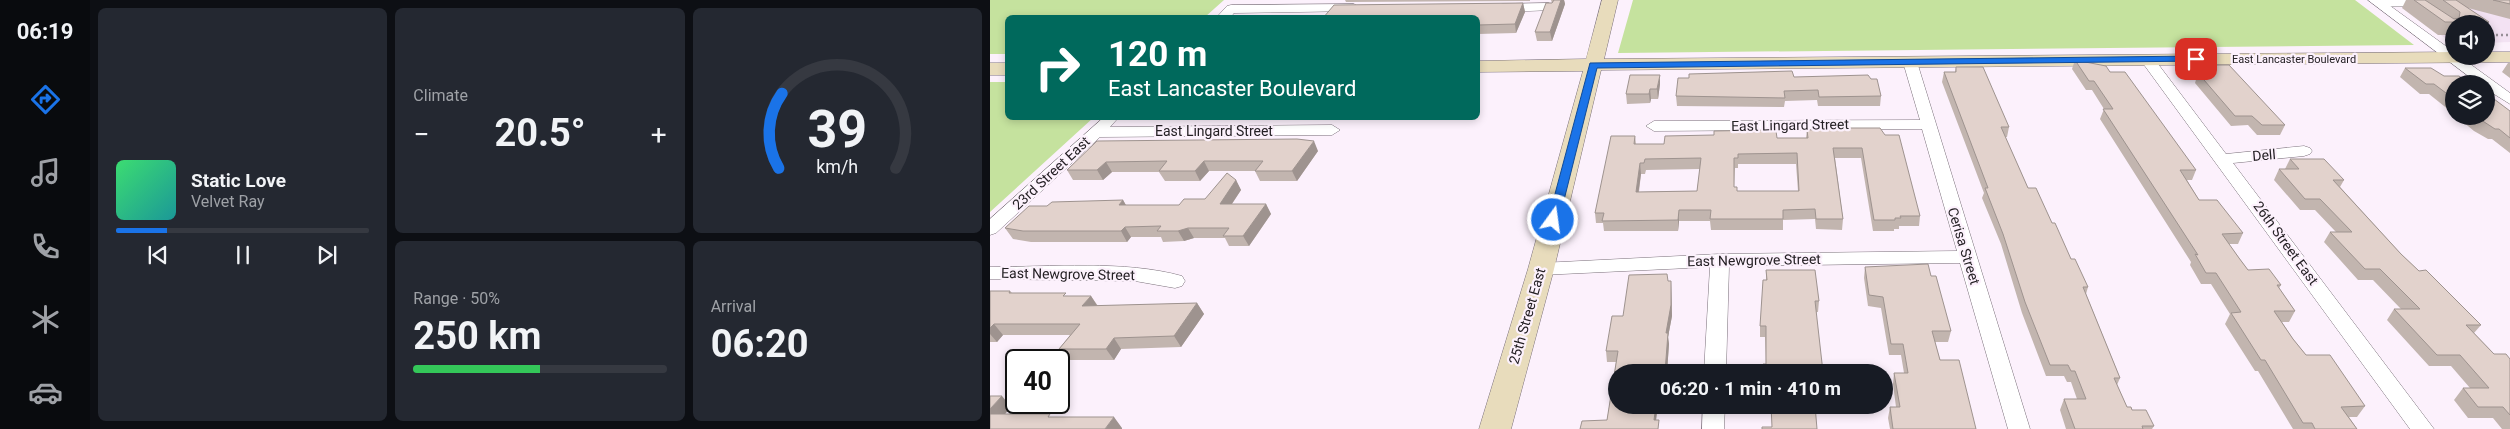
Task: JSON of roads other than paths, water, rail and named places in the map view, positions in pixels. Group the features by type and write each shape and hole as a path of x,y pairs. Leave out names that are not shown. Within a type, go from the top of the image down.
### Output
{"main road":[{"name":"25th Street East","path":"1495,429 1541,269 1610,0"},
{"name":"East Lancaster Boulevard","path":"1480,66 2445,57"},
{"name":"East Lancaster Boulevard","path":"2495,57 2510,57"},
{"path":"990,69 1005,69"}],"street":[{"path":"2376,2 2445,51"},
{"path":"1226,13 1318,4 1364,8"},
{"path":"1490,8 1549,7"},
{"name":"26th Street East","path":"2147,59 2422,429"},
{"name":"Cerisa Street","path":"1910,62 2019,429"},
{"path":"2464,65 2510,100"},
{"name":"23rd Street East","path":"990,228 1109,120"},
{"name":"East Lingard Street","path":"1654,126 1927,124"},
{"name":"East Lingard Street","path":"1096,132 1332,130"},
{"name":"Dell","path":"2223,159 2304,151"},
{"name":"East Newgrove Street","path":"1541,269 1720,260 1968,257"},
{"path":"1715,364 1720,260"},
{"name":"East Newgrove Street","path":"990,273 1135,274 1175,281"},
{"path":"1713,429 1714,414"}],"lane":[{"path":"2376,2 2411,1 2420,8"}]}
